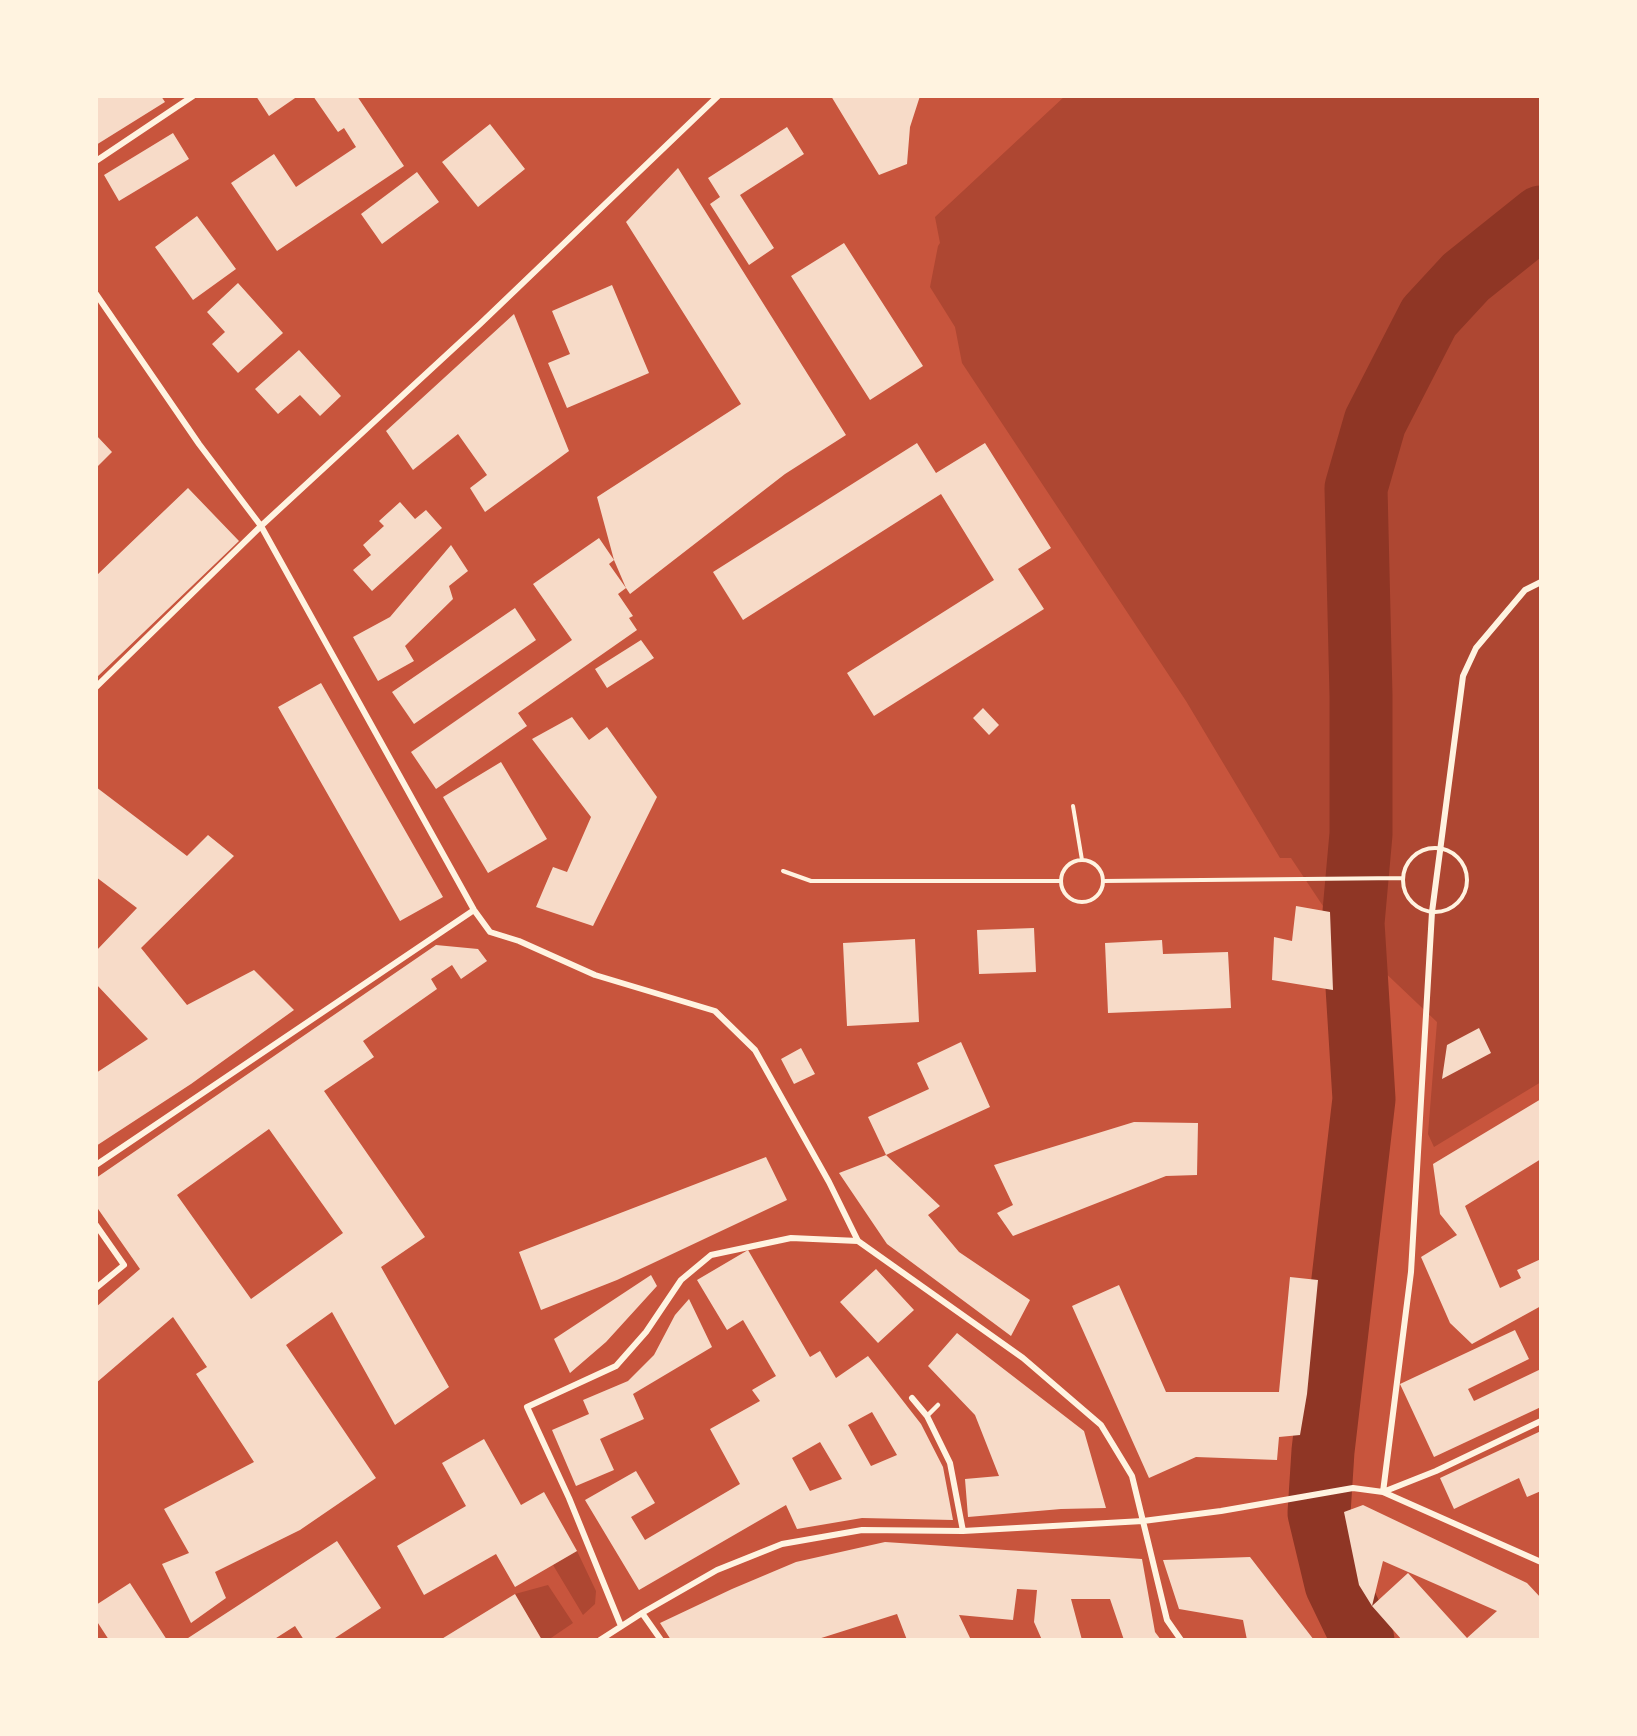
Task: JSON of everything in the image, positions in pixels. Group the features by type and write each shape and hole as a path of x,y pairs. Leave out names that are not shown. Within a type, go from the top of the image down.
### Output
{"street":[{"path":"96,161 193,96"},
{"path":"96,687 261,526 480,324 718,96"},
{"path":"96,294 199,444 261,526 474,910 490,932 519,941 596,975 715,1011 755,1050 829,1182 858,1241 1023,1358 1101,1425 1132,1476 1167,1620 1181,1640"},
{"path":"1383,1492 1411,1272 1432,912 1463,676 1476,648 1525,590 1541,582"},
{"path":"96,1165 474,910"},
{"path":"96,1225 124,1265 96,1288"},
{"path":"621,1626 569,1498 527,1407 616,1366 646,1332 681,1280 711,1255 790,1238 858,1241"},
{"path":"912,1398 927,1416 950,1463 963,1531"},
{"path":"1383,1492 1436,1471 1541,1421"},
{"path":"600,1640 717,1570 782,1544 862,1530 963,1531 1143,1521 1221,1511 1353,1488 1383,1492 1541,1562"},
{"path":"642,1613 661,1640"}],"lane":[{"path":"927,1416 938,1405"}],"path":[{"path":"1073,806 1082,860"},
{"path":"1082,860 1090,861 1097,866 1103,881 1096,896 1082,902 1068,896 1061,881 1062,873 1067,866 1082,860"},
{"path":"783,871 812,881 1061,881"},
{"path":"1103,881 1403,878"}],"shaded area":[{"path":"1065,96 1541,96 1541,1082 1434,1147 1428,1134 1437,1022 1337,927 1291,858 1280,858 1186,701 962,363 955,327 930,287 940,243 935,217"},
{"path":"577,1551 596,1591 595,1604 583,1615 553,1565"},
{"path":"548,1585 573,1623 548,1640 542,1640 515,1594"}],"building":[{"path":"96,96 161,96 165,102 96,145"},
{"path":"256,96 298,96 269,116"},
{"path":"313,96 357,96 404,166 277,251 231,183 274,154 296,187 356,147 344,128 338,132"},
{"path":"831,96 920,96 910,127 907,164 879,175"},
{"path":"490,124 525,169 478,207 442,162"},
{"path":"787,127 804,154 740,195 774,248 749,265 710,204 720,197 708,178"},
{"path":"173,133 189,159 119,201 104,175"},
{"path":"678,168 846,435 785,474 630,594 614,560 597,497 741,404 626,222"},
{"path":"417,172 439,202 382,244 361,214"},
{"path":"197,216 236,269 193,300 155,247"},
{"path":"844,243 923,366 870,400 791,276"},
{"path":"238,283 283,333 238,373 212,344 225,332 207,312"},
{"path":"612,285 649,373 567,408 548,363 570,354 552,311"},
{"path":"514,314 569,451 485,512 470,488 487,475 458,434 413,470 386,431"},
{"path":"299,350 341,396 320,416 300,395 278,414 255,389"},
{"path":"96,435 112,452 96,468"},
{"path":"917,443 936,473 985,443 1051,548 1018,569 1044,609 874,716 847,673 994,580 941,494 743,620 713,572"},
{"path":"188,488 239,541 96,678 96,576"},
{"path":"400,502 415,519 426,510 442,528 372,591 353,570 371,555 363,545 384,526 379,521"},
{"path":"599,538 614,560 609,564 626,588 618,594 633,616 629,618 637,630 518,713 527,726 436,789 411,752 572,640 533,584"},
{"path":"451,545 468,571 449,586 453,599 405,646 414,661 378,681 353,637 390,617"},
{"path":"515,608 536,640 414,724 392,692"},
{"path":"641,640 654,658 607,688 595,669"},
{"path":"321,683 443,897 400,921 278,707"},
{"path":"983,708 999,725 989,735 973,718"},
{"path":"572,717 589,740 607,727 657,797 593,926 536,907 553,867 567,872 591,817 532,739"},
{"path":"501,762 547,839 488,873 443,797"},
{"path":"96,787 187,856 208,835 234,856 141,948 187,1005 254,970 294,1010 191,1084 96,1146 96,1073 148,1039 96,984 96,951 137,908 96,877"},
{"path":"1296,906 1330,912 1333,990 1272,980 1274,937 1292,941"},
{"path":"1034,928 1036,972 979,974 977,930"},
{"path":"915,939 919,1022 847,1026 843,943"},
{"path":"1162,940 1163,954 1228,952 1231,1008 1108,1013 1105,943"},
{"path":"436,945 478,949 487,961 461,979 452,965 431,979 437,989 363,1041 374,1057 324,1091 425,1237 381,1267 449,1387 395,1425 332,1312 286,1345 376,1478 300,1530 215,1572 226,1598 191,1623 162,1564 189,1553 164,1509 254,1462 196,1374 207,1367 173,1317 96,1383 96,1307 140,1269 96,1206 96,1178","holes":["269,1129 343,1233 251,1299 177,1195"]},
{"path":"1479,1028 1491,1053 1442,1079 1447,1045"},
{"path":"961,1042 990,1107 886,1155 868,1117 929,1089 917,1063"},
{"path":"801,1048 815,1074 794,1084 781,1059"},
{"path":"1541,1099 1541,1159 1465,1206 1500,1288 1521,1278 1517,1270 1541,1259 1541,1306 1472,1344 1450,1323 1421,1257 1457,1235 1440,1214 1433,1164"},
{"path":"1134,1122 1198,1123 1197,1175 1166,1176 1013,1236 997,1213 1013,1205 994,1165"},
{"path":"886,1155 940,1206 928,1215 959,1252 1030,1300 1011,1336 887,1244 839,1173"},
{"path":"766,1157 787,1200 617,1280 541,1310 519,1252"},
{"path":"748,1250 810,1357 820,1351 836,1378 868,1356 921,1424 943,1467 953,1520 862,1518 797,1529 786,1505 639,1590 585,1500 636,1471 655,1503 631,1517 645,1540 740,1484 710,1429 760,1401 752,1390 776,1376 743,1320 727,1330 697,1280","holes":["872,1412 897,1455 871,1466 848,1425","820,1442 842,1479 810,1491 792,1458"]},
{"path":"876,1269 914,1310 878,1343 840,1302"},
{"path":"651,1275 657,1286 606,1342 570,1373 554,1339"},
{"path":"1290,1277 1318,1280 1307,1394 1300,1435 1279,1437 1277,1460 1196,1457 1149,1478 1072,1306 1119,1285 1166,1392 1279,1392"},
{"path":"689,1299 712,1347 633,1394 644,1419 600,1439 614,1470 576,1486 552,1430 589,1414 583,1400 628,1381 654,1355 675,1315"},
{"path":"1515,1330 1529,1359 1468,1389 1474,1401 1541,1369 1541,1407 1434,1457 1400,1384"},
{"path":"957,1333 1084,1431 1106,1508 1061,1509 968,1517 965,1479 999,1476 975,1415 928,1366"},
{"path":"1541,1431 1541,1491 1527,1497 1519,1478 1454,1509 1440,1478"},
{"path":"484,1439 521,1505 544,1492 577,1551 515,1587 496,1554 424,1595 397,1546 466,1506 442,1463"},
{"path":"1363,1505 1527,1583 1541,1598 1541,1639 1402,1640 1372,1606 1359,1585 1344,1512","holes":["1383,1561 1415,1575 1497,1611 1467,1638 1408,1573 1372,1606"]},
{"path":"337,1541 381,1608 332,1640 304,1640 295,1626 273,1640 185,1640"},
{"path":"885,1542 1142,1559 1155,1632 1161,1640 1124,1640 1110,1599 1071,1599 1082,1640 1042,1640 1034,1622 1037,1590 1017,1589 1013,1620 959,1615 971,1640 907,1640 897,1614 815,1640 671,1640 660,1623 796,1562"},
{"path":"1250,1557 1314,1640 1247,1640 1243,1620 1179,1609 1163,1560"},
{"path":"130,1583 167,1640 109,1640 96,1620 96,1605"},
{"path":"515,1594 542,1640 440,1640"}],"waterway":[{"path":"1363,1640 1336,1584 1319,1513 1323,1451 1364,1099 1353,923 1361,834 1361,696 1356,488 1375,422 1429,317 1466,277 1541,217"}]}
